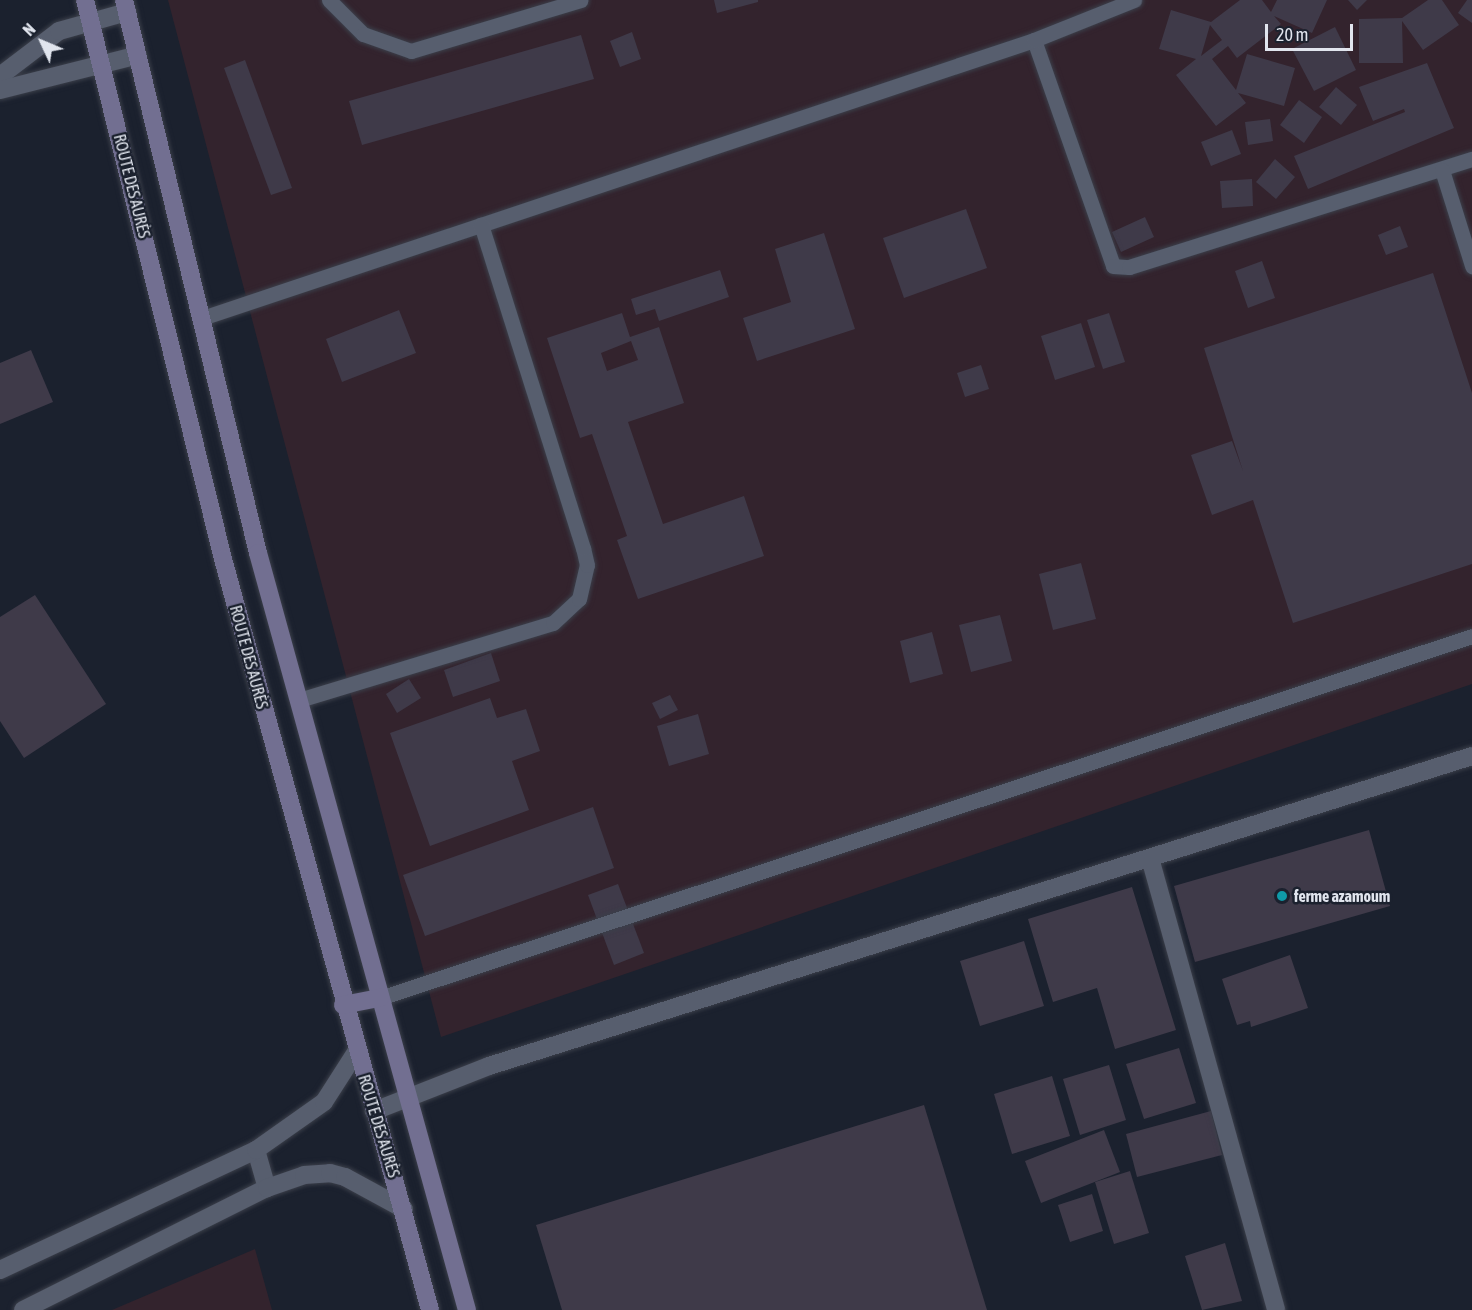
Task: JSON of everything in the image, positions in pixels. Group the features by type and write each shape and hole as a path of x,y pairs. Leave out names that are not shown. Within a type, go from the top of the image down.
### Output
{"street":[{"name":"ROUTE DES AURÈS","path":"85,0 223,559 343,1005 404,1209 430,1310"},
{"name":"ROUTE DES AURÈS","path":"126,6 299,700 467,1310"},
{"path":"0,76 48,36 91,22 126,6"},
{"path":"0,90 138,55"},
{"path":"374,1111 489,1066 1472,756"},
{"path":"1150,858 1276,1310"},
{"path":"343,1005 380,998"},
{"path":"0,1270 256,1150 324,1102 356,1052"},
{"path":"256,1150 267,1188"},
{"path":"22,1310 267,1188 304,1175 330,1173 404,1209"}],"lane":[{"path":"329,0 363,34 411,51 581,0"},
{"path":"202,318 1034,40 1134,0"},
{"path":"1034,40 1113,266 1129,267 1442,171 1472,159"},
{"path":"1442,171 1472,266"},
{"path":"299,700 553,623 573,606 585,583 583,548 481,225"},
{"path":"380,998 1472,636"}],"shaded area":[{"path":"168,0 1472,0 1472,684 441,1037"},
{"path":"255,1249 272,1310 112,1310"}],"building":[{"path":"714,0 758,0 758,2 717,13"},
{"path":"1240,0 1262,0 1271,12 1277,0 1327,0 1312,33 1274,16 1281,24 1237,58 1228,46 1212,59 1236,90 1247,54 1295,68 1284,106 1238,93 1246,103 1216,126 1176,75 1196,59 1159,49 1171,10 1211,22","holes":["1210,25 1222,40 1201,56"]},
{"path":"1348,0 1367,0 1357,10"},
{"path":"1428,0 1442,0 1459,25 1423,50 1402,21 1403,63 1359,63 1359,19 1402,18"},
{"path":"1467,0 1472,0 1472,23 1458,13"},
{"path":"1335,27 1356,70 1314,91 1292,49"},
{"path":"632,32 641,59 620,67 610,41"},
{"path":"581,35 594,79 362,145 349,101"},
{"path":"245,60 292,188 271,195 224,68"},
{"path":"1427,63 1454,128 1308,189 1294,156 1405,112 1404,109 1373,121 1359,87"},
{"path":"1336,87 1357,105 1341,125 1319,107"},
{"path":"1299,100 1322,117 1304,143 1280,125"},
{"path":"1270,119 1273,141 1248,145 1245,122"},
{"path":"1232,130 1241,154 1211,166 1201,142"},
{"path":"1275,159 1295,177 1276,199 1256,182"},
{"path":"1252,179 1253,206 1222,208 1220,181"},
{"path":"966,209 987,268 904,298 883,238"},
{"path":"1145,217 1154,237 1121,252 1112,232"},
{"path":"1400,226 1408,247 1386,255 1378,235"},
{"path":"824,233 855,329 757,361 743,318 791,302 775,249"},
{"path":"1262,261 1275,298 1248,308 1235,271"},
{"path":"720,270 729,297 659,321 655,309 636,315 631,299"},
{"path":"1433,273 1472,393 1472,564 1293,623 1253,500 1212,515 1191,455 1232,441 1243,471 1204,348"},
{"path":"399,310 416,353 342,382 326,339"},
{"path":"622,313 630,337 659,327 684,403 628,422 663,524 744,496 764,556 638,599 617,540 627,536 592,434 580,438 547,338","holes":["631,341 638,360 607,371 601,353"]},
{"path":"1109,313 1125,362 1103,369 1087,320"},
{"path":"1081,323 1095,367 1055,380 1041,336"},
{"path":"31,350 53,402 0,424 0,363"},
{"path":"981,365 989,389 965,397 957,373"},
{"path":"1081,563 1096,619 1053,630 1039,574"},
{"path":"35,595 106,704 24,758 0,721 0,617"},
{"path":"1000,615 1012,661 971,672 959,625"},
{"path":"932,632 943,674 910,683 900,641"},
{"path":"491,653 500,681 453,697 444,670"},
{"path":"409,679 421,698 397,713 386,694"},
{"path":"670,695 678,710 660,719 652,703"},
{"path":"490,698 497,718 526,709 540,751 512,761 529,810 430,846 390,733"},
{"path":"698,714 709,754 669,766 657,726"},
{"path":"593,807 614,868 425,936 403,875"},
{"name":"ferme azamoum","path":"1369,830 1390,906 1195,962 1174,886"},
{"path":"618,884 644,953 614,965 588,895"},
{"path":"1132,887 1176,1030 1115,1049 1097,988 1053,1002 1028,919"},
{"path":"1024,941 1044,1006 980,1026 960,961"},
{"path":"1290,955 1308,1008 1251,1027 1250,1021 1237,1025 1222,979"},
{"path":"1179,1048 1196,1103 1144,1119 1126,1064"},
{"path":"1109,1065 1126,1120 1080,1135 1063,1079"},
{"path":"1052,1076 1070,1136 1012,1154 994,1094"},
{"path":"924,1105 987,1310 562,1310 536,1225"},
{"path":"1211,1111 1222,1155 1137,1177 1126,1134"},
{"path":"1104,1130 1120,1172 1041,1203 1025,1161"},
{"path":"1130,1171 1149,1233 1114,1244 1095,1182"},
{"path":"1092,1194 1103,1231 1070,1242 1058,1205"},
{"path":"1225,1243 1242,1301 1202,1310 1185,1256"}],"place":[{"name":"ferme azamoum","path":"1282,896"}]}
